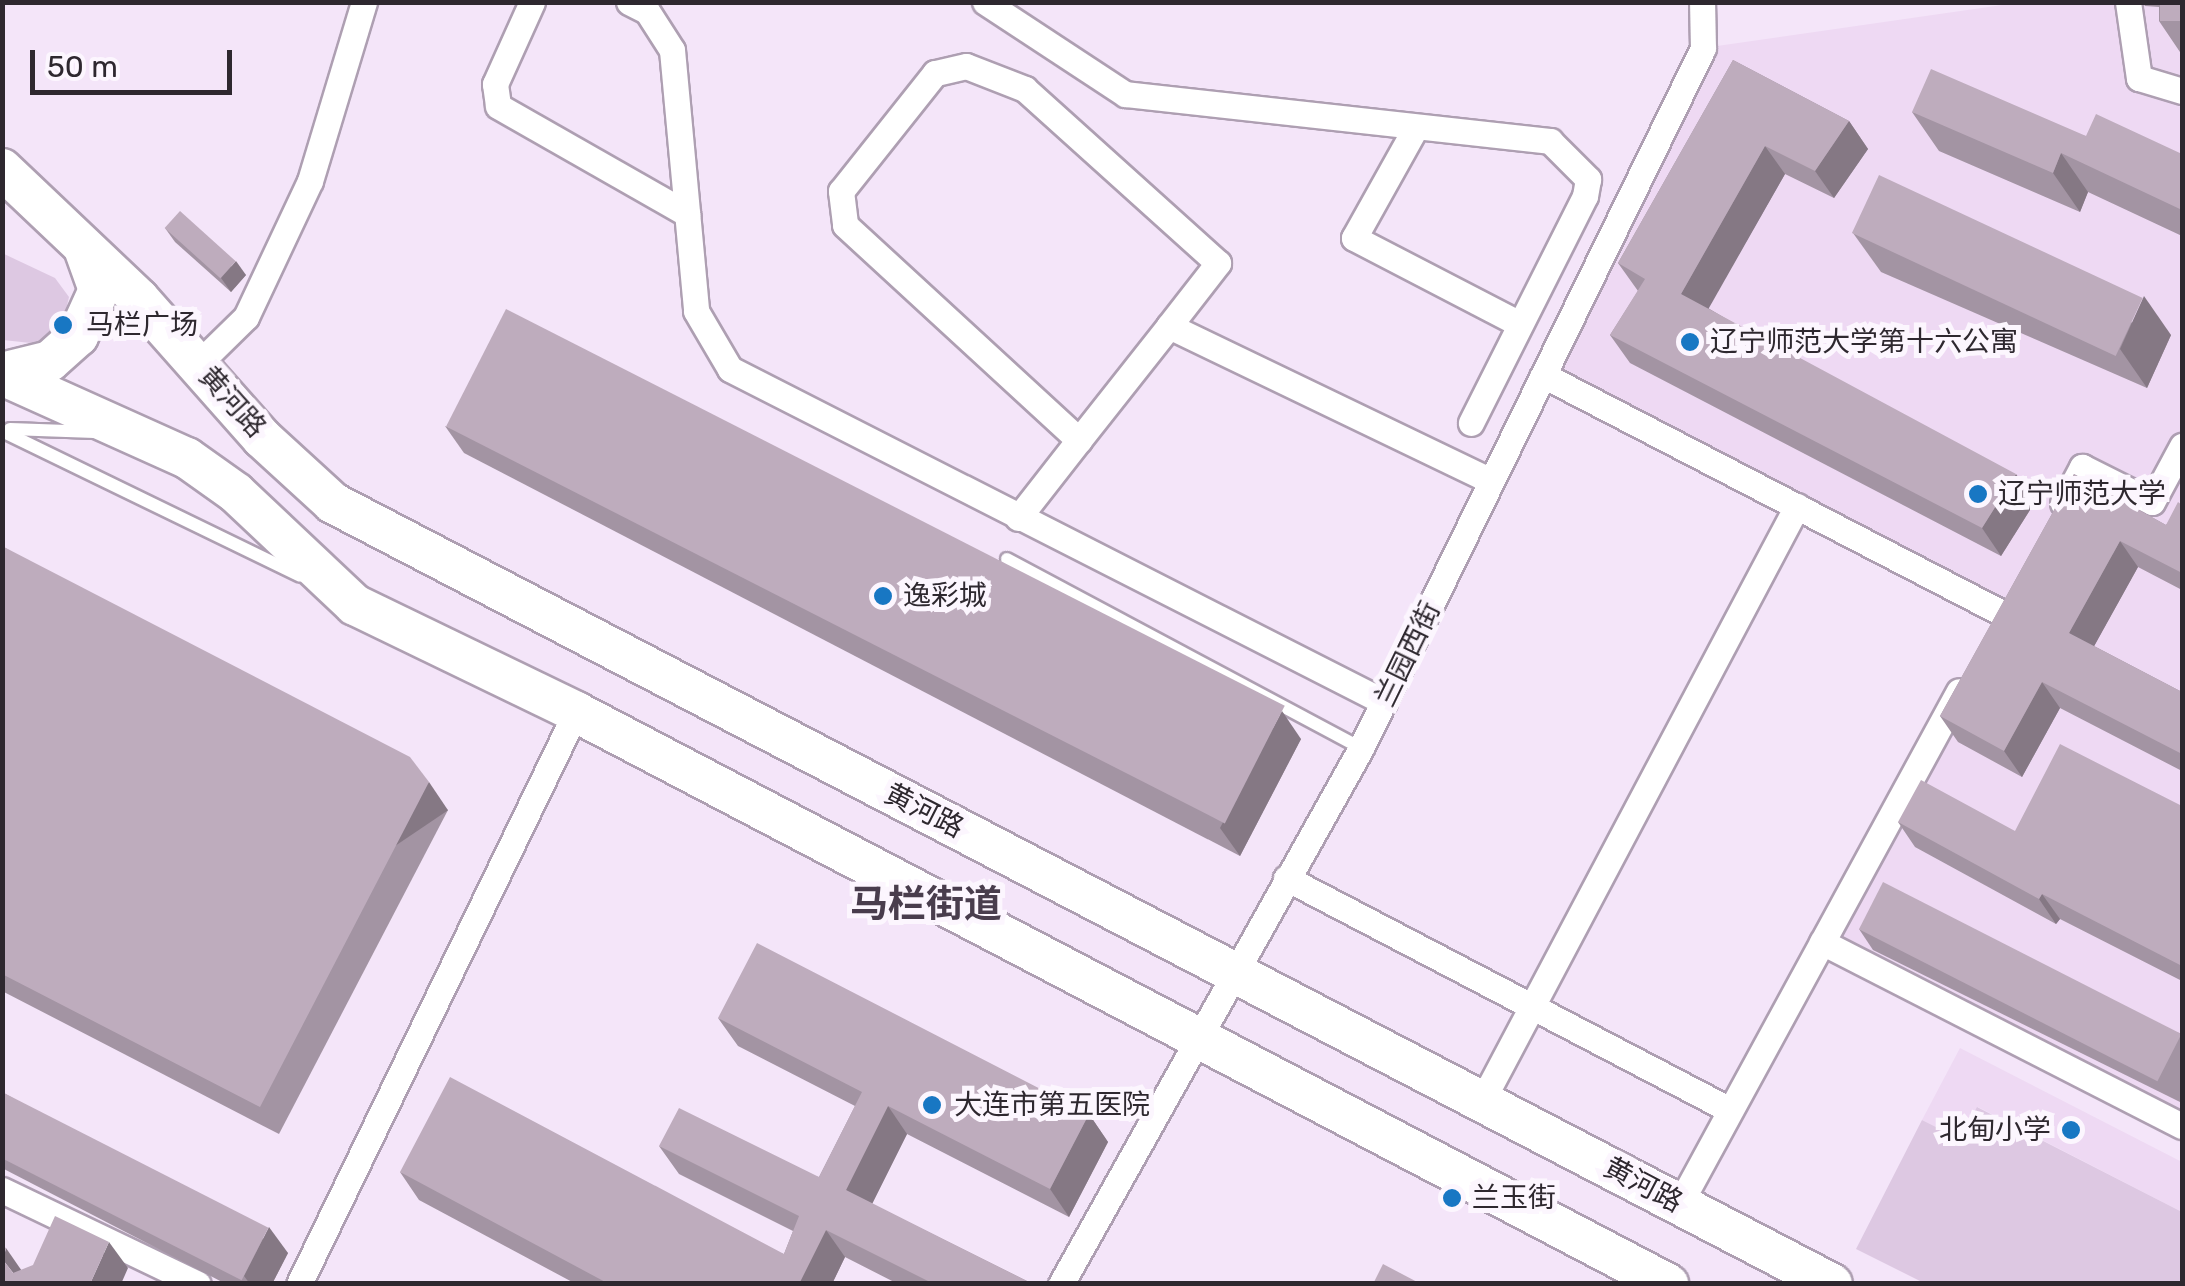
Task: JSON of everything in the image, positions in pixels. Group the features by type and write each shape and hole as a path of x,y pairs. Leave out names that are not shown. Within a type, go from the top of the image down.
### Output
{"main road":[{"name":"黄河路","path":"2,169 198,364 262,438 332,503 1832,1284"},
{"path":"2,212 70,235 99,290 78,336 50,361 2,374"},
{"path":"2,374 132,429 236,493 356,605 576,712 1668,1284"}],"street":[{"path":"198,364 246,317 310,181 364,2"},
{"path":"532,2 494,84 498,106 687,214"},
{"path":"628,2 647,11 672,50 696,311 730,369 1384,702"},
{"path":"985,2 1124,94 1550,141 1588,179 1471,423"},
{"name":"兰园西街","path":"1061,1284 1362,748 1703,48 1702,2"},
{"path":"2128,2 2140,78 2182,91"},
{"path":"1018,518 1218,263 1025,89 966,66 935,74 841,191 845,225 1079,440"},
{"path":"1416,127 1354,238 1520,324"},
{"path":"1169,326 1491,481"},
{"path":"1544,375 2002,613"},
{"path":"2047,532 2082,467 2152,502 2182,446"},
{"path":"1483,1100 1797,506"},
{"path":"1679,1205 1974,664"},
{"path":"299,1284 576,712"},
{"path":"1286,878 1730,1110"},
{"path":"1822,942 2182,1126"},
{"path":"2,1190 198,1284"},
{"path":"52,1252 66,1220"}],"lane":[{"path":"2,429 58,434 132,429"},
{"path":"2,429 143,494 356,605"},
{"path":"1007,559 1362,748"}],"shaded area":[{"name":"辽宁师范大学","path":"2016,3 2182,3 2182,1126 1822,942 2002,613 1543,375 1703,48"},
{"path":"2,253 55,278 69,297 61,331 40,344 3,340"},
{"name":"北甸小学","path":"1960,1048 2182,1162 2182,1212 1978,1107 1960,1139 1922,1120"},
{"path":"1977,1107 2182,1212 2182,1283 1924,1283 1856,1249 1922,1120 1960,1139"}],"building":[{"path":"2160,2 2182,2 2182,21 2160,21"},
{"name":"辽宁师范大学第十六公寓","path":"1733,60 1849,121 1815,171 1765,146 1681,294 2016,474 1982,528 1610,335 1645,279 1618,263"},
{"path":"1931,69 2086,136 2096,114 2182,154 2182,210 2061,153 2053,173 1912,112"},
{"path":"1879,175 2143,298 2116,356 1852,233"},
{"path":"180,211 236,261 220,278 165,228"},
{"name":"逸彩城","path":"506,309 1285,706 1225,823 446,427"},
{"path":"2074,474 2166,525 2178,502 2182,505 2182,573 2120,541 2069,633 2182,692 2182,754 2042,682 2004,751 1940,716"},
{"path":"2,546 410,757 429,782 260,1107 2,974"},
{"path":"2060,744 2182,806 2182,966 2042,894 2039,899 1898,822 1921,780 2015,831"},
{"path":"1883,882 2181,1034 2157,1081 1859,929"},
{"path":"757,943 1089,1114 1050,1189 888,1106 846,1190 1027,1281 1025,1284 934,1284 826,1230 799,1284 609,1284 400,1172 450,1077 784,1254 799,1216 659,1146 679,1108 819,1177 862,1092 718,1018"},
{"path":"2,1092 268,1228 242,1280 2,1158"},
{"path":"55,1216 109,1242 90,1284 2,1284 2,1246 6,1248 3,1260 13,1273 33,1265"},
{"path":"1383,1264 1421,1284 1373,1284"}],"place":[{"name":"马栏广场","path":"63,325"},
{"name":"辽宁师范大学第十六公寓","path":"1690,342"},
{"name":"辽宁师范大学","path":"1978,494"},
{"name":"逸彩城","path":"883,596"},
{"name":"大连市第五医院","path":"932,1105"},
{"name":"北甸小学","path":"2071,1130"},
{"name":"兰玉街","path":"1452,1198"}],"district":[{"name":"马栏街道","path":"926,905"}]}
